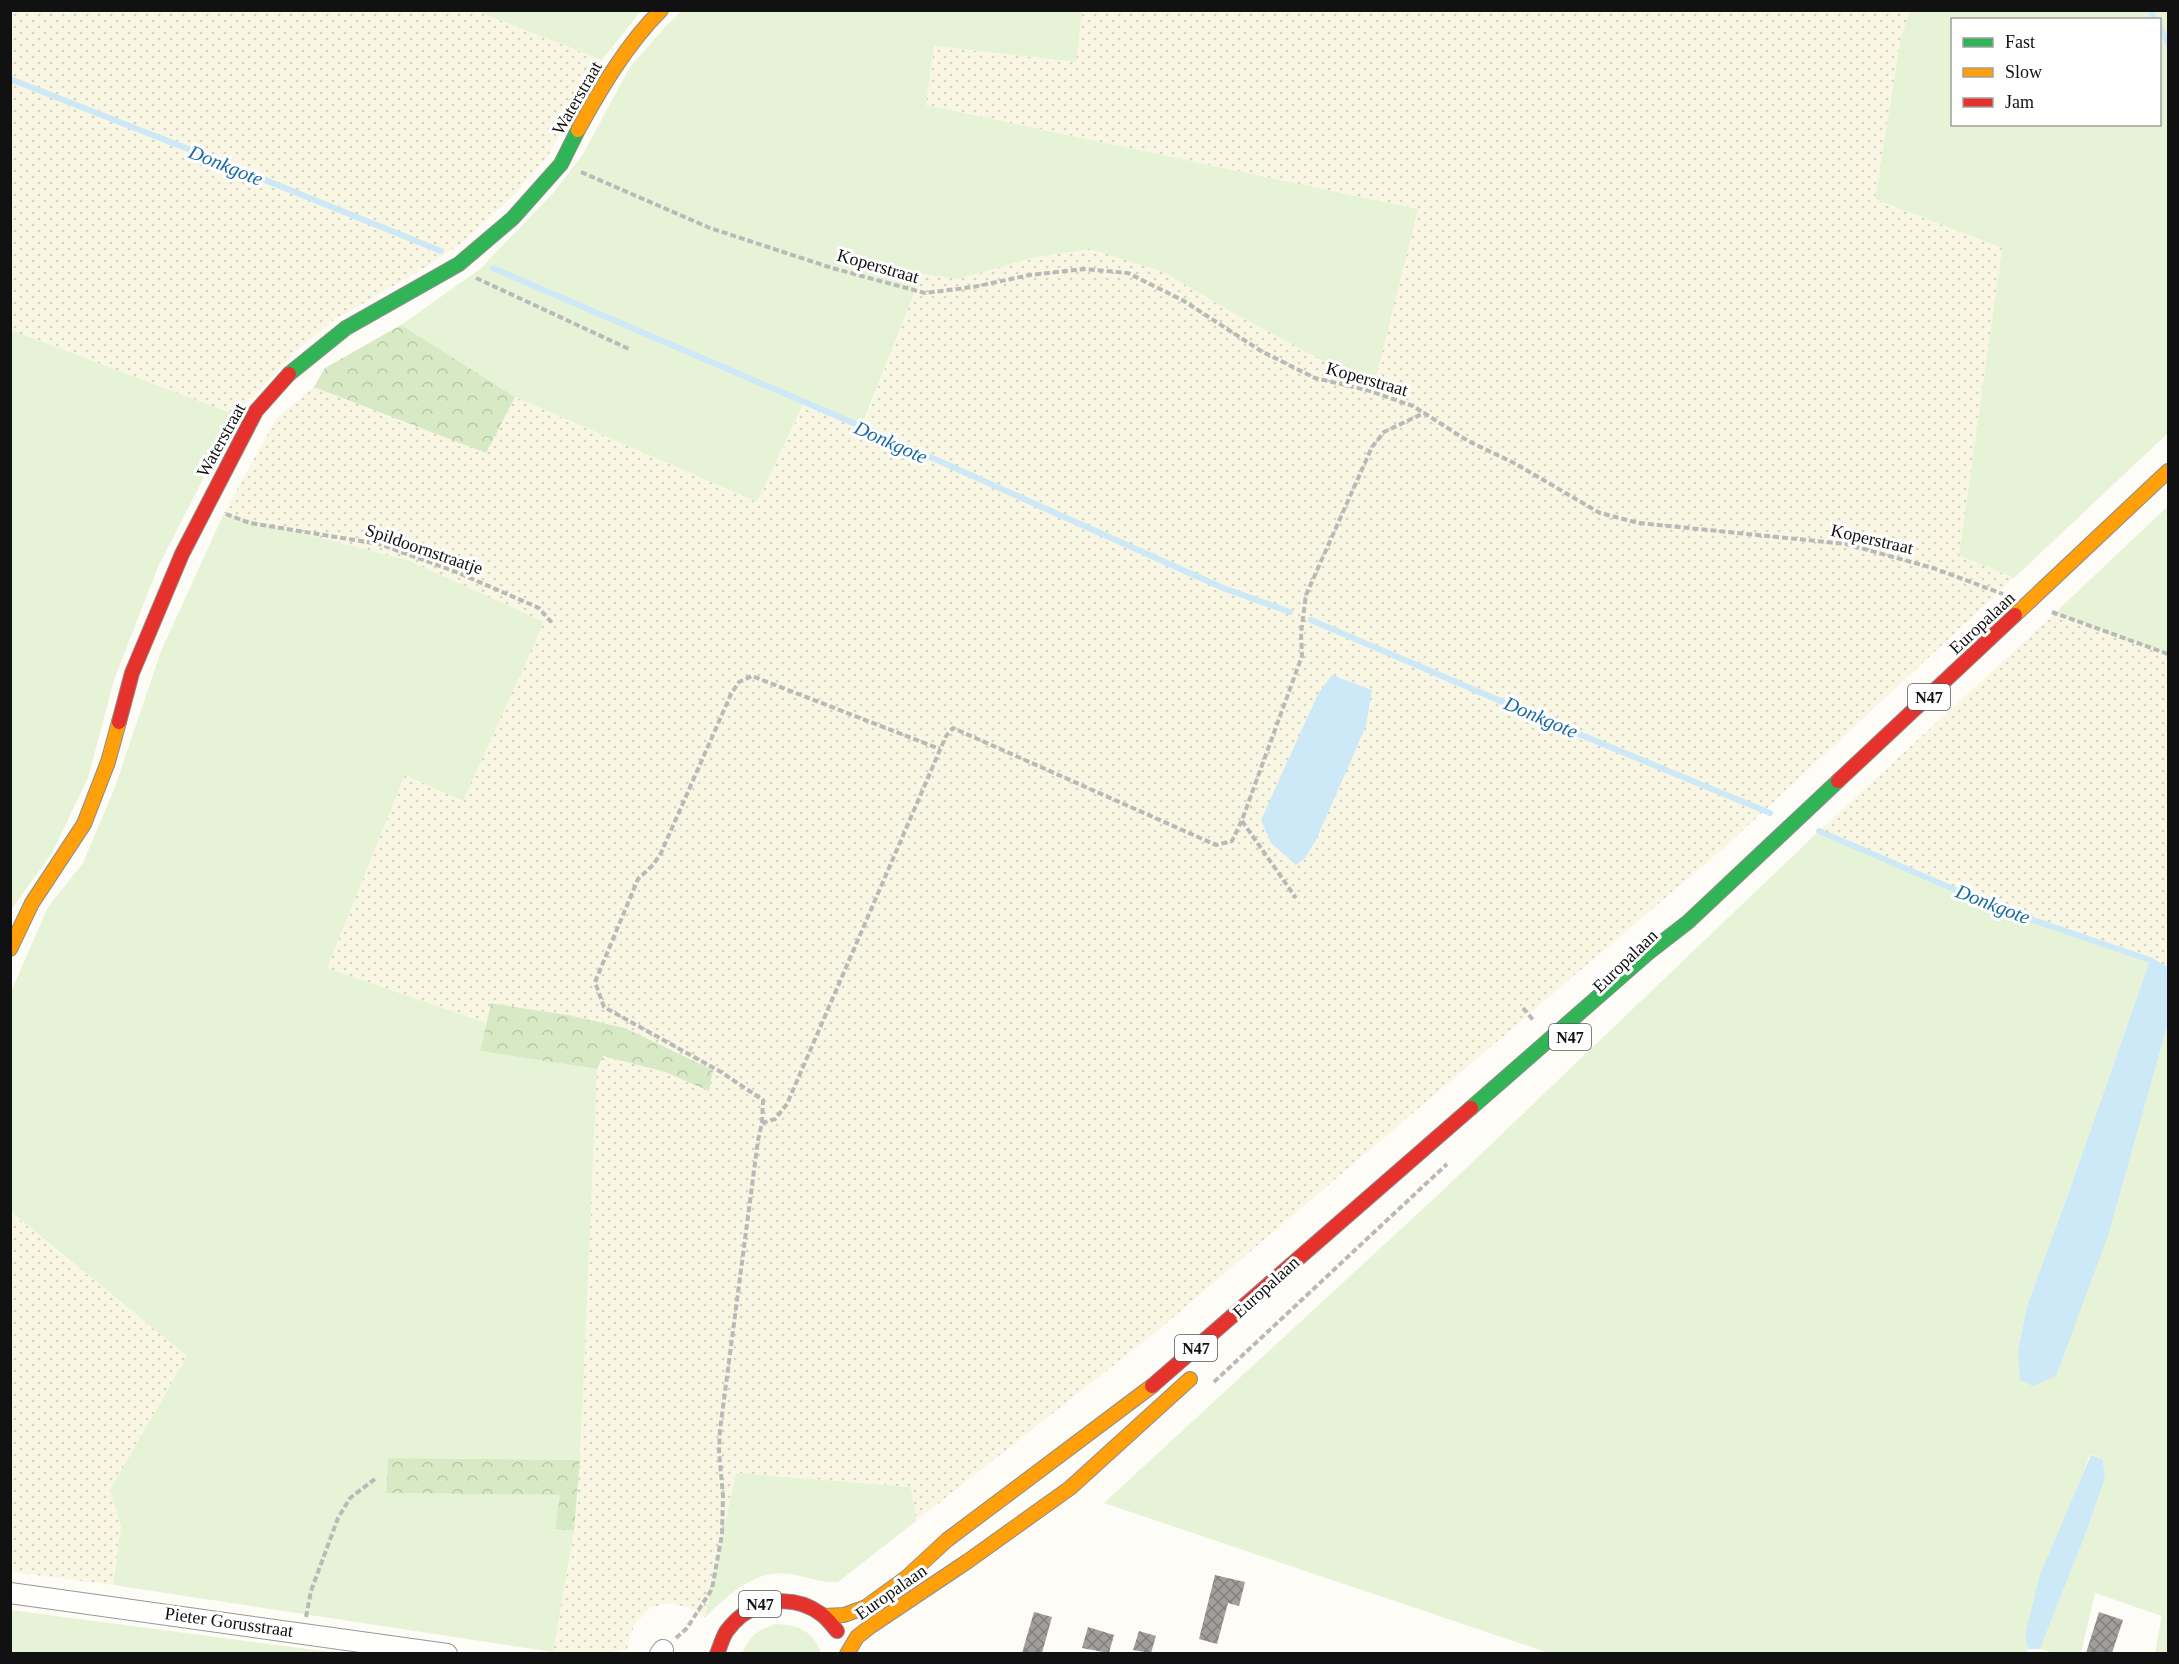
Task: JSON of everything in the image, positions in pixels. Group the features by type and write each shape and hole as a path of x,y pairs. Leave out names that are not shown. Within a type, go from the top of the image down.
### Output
{"main road":[{"name":"Waterstraat","path":"10,949 32,903 84,824 108,762 132,673 182,554 256,411 295,368 346,328 454,267 513,218 561,164 598,93 645,26 661,10"},
{"name":"Europalaan","path":"824,1616 844,1615 866,1607 906,1578 947,1540 1156,1383 1641,960 1688,922 2169,471"},
{"name":"Europalaan","path":"1501,1101 1656,959 1688,922"},
{"name":"Europalaan","path":"846,1653 857,1637 871,1626 968,1561 1070,1488 1202,1369"},
{"name":"Europalaan","path":"717,1653 726,1630 741,1613 761,1603 783,1600 805,1604 824,1616 842,1641 846,1653"}],"street":[{"name":"Pieter Gorusstraat","path":"10,1593 447,1653"}],"path":[{"name":"Koperstraat","path":"561,164 710,228 832,268 925,293 1030,275 1084,269 1128,273 1184,301 1262,351 1315,378 1367,390 1413,406 1468,441 1514,463 1600,513 1639,523 1846,544 1933,568 2169,654"},
{"path":"454,267 630,349"},
{"path":"762,1123 775,1119 787,1104 940,749 953,728 1216,845 1232,841 1242,820 1302,656 1301,633 1306,595 1362,468 1372,447 1384,432 1424,413"},
{"name":"Spildoornstraatje","path":"205,507 250,523 379,544 454,571 538,608 553,624"},
{"path":"662,1652 687,1628 712,1589 722,1534 720,1430 762,1123 763,1100 721,1072 604,1007 595,982 638,879 653,866 661,853 731,694 739,682 752,676 940,749"},
{"path":"1242,820 1296,898"},
{"path":"303,1633 311,1591 338,1518 350,1498 375,1479"}],"shaded area":[{"path":"14,10 69,14 70,10 477,11 602,60 548,156 514,195 466,240 428,266 334,320 296,351 236,415 11,330 10,20"},
{"path":"1082,11 1910,11 1901,37 1875,199 2002,248 1959,555 2014,578 1724,848 1151,1336 916,1521 911,1487 736,1473 705,1617 691,1608 668,1603 650,1608 634,1625 627,1649 611,1653 553,1652 574,1531 580,1460 597,1069 602,1056 665,1072 709,1091 713,1070 625,1028 568,1015 491,1003 486,1023 327,968 405,775 463,800 407,560 224,513 276,419 314,387 485,452 515,397 757,502 806,401 863,425 922,274 959,279 1031,258 1090,248 1164,272 1228,310 1418,209 926,105 934,46 1075,62"},
{"path":"2055,613 2168,654 2168,967 1995,907 1819,831"},
{"path":"10,1212 187,1356 110,1490 121,1526 113,1585 11,1572"}],"green space":[{"path":"1910,10 2168,11 2168,433 2014,578 1959,555 2002,248 1875,199 1901,37"},
{"path":"477,11 641,11 602,60"},
{"path":"682,11 1082,11 1076,62 934,46 926,105 1418,209 1376,377 1329,364 1228,310 1164,272 1090,249 1031,258 958,279 922,274 862,425 805,401 757,502 515,397 401,325 480,269 553,193 583,154 630,67"},
{"path":"401,325 515,397 486,453 314,387 325,368"},
{"path":"11,330 236,415 158,567 114,680 88,778 52,853 11,910"},
{"path":"2168,506 2168,654 2055,613"},
{"path":"224,513 407,560 544,622 463,801 405,775 327,968 486,1023 480,1051 597,1069 580,1460 388,1458 386,1493 561,1495 555,1529 574,1531 553,1652 113,1585 121,1526 110,1490 187,1356 11,1212 10,994 48,907 83,863 115,787 161,651"},
{"path":"1819,831 1995,907 2150,960 2027,1306 2018,1351 2109,1233 2168,1023 2168,1653 2155,1653 2162,1616 2095,1593 2081,1653 2055,1653 2040,1649 2105,1478 2103,1460 2090,1454 2025,1636 2027,1654 1549,1653 1104,1503 1438,1195"},
{"path":"491,1003 568,1015 625,1028 713,1070 709,1091 665,1072 603,1056 597,1069 480,1051"},
{"path":"388,1458 580,1460 574,1531 555,1529 560,1495 386,1493"},
{"path":"736,1473 911,1487 916,1521 838,1582 820,1581 791,1574 766,1575 754,1579 733,1592 705,1617"},
{"path":"11,1610 337,1653 11,1653"},
{"path":"776,1624 792,1626 809,1634 821,1653 742,1653 755,1634"}],"water":[{"path":"1332,675 1372,690 1366,726 1316,840 1305,858 1296,865 1271,843 1261,820 1318,694"},
{"path":"2150,960 2168,967 2168,1023 2109,1233 2056,1376 2033,1386 2020,1380 2018,1351 2027,1306"},
{"path":"2091,1455 2103,1460 2105,1478 2040,1649 2028,1649 2025,1636 2040,1575"}],"building":[{"path":"1215,1575 1245,1582 1239,1606 1228,1603 1217,1644 1199,1639"},
{"path":"1034,1612 1052,1617 1042,1653 1022,1653"},
{"path":"2099,1612 2123,1620 2112,1653 2086,1653"},
{"path":"1088,1627 1114,1635 1109,1653 1082,1648"},
{"path":"1139,1631 1156,1636 1151,1653 1133,1650"}],"waterway":[{"path":"2150,10 2154,18"},
{"path":"2161,29 2168,44"},
{"name":"Donkgote","path":"10,79 441,251"},
{"name":"Donkgote","path":"493,268 881,435 1223,588 1290,612"},
{"name":"Donkgote","path":"1311,620 1770,813"},
{"name":"Donkgote","path":"1819,831 1995,907 2150,960 2168,971"}],"traffic: fast":[{"path":"289,374 346,328 459,264 513,218 561,164 578,130"},
{"path":"1471,1108 1648,953 1688,922 1838,781"}],"traffic: slow":[{"path":"578,130 626,52 661,10"},
{"path":"2015,615 2168,471"},
{"path":"10,949 32,903 84,824 108,762 119,722"},
{"path":"847,1654 857,1637 871,1626 968,1561 1070,1488 1190,1379"},
{"path":"824,1616 844,1615 866,1607 906,1578 947,1540 1152,1386"}],"traffic: jam":[{"path":"119,722 132,673 182,554 256,411 289,374"},
{"path":"1838,781 2015,615"},
{"path":"1152,1386 1471,1108"},
{"path":"717,1654 726,1632 735,1621 757,1607 770,1603 783,1601 809,1607 823,1616 837,1631"}]}
